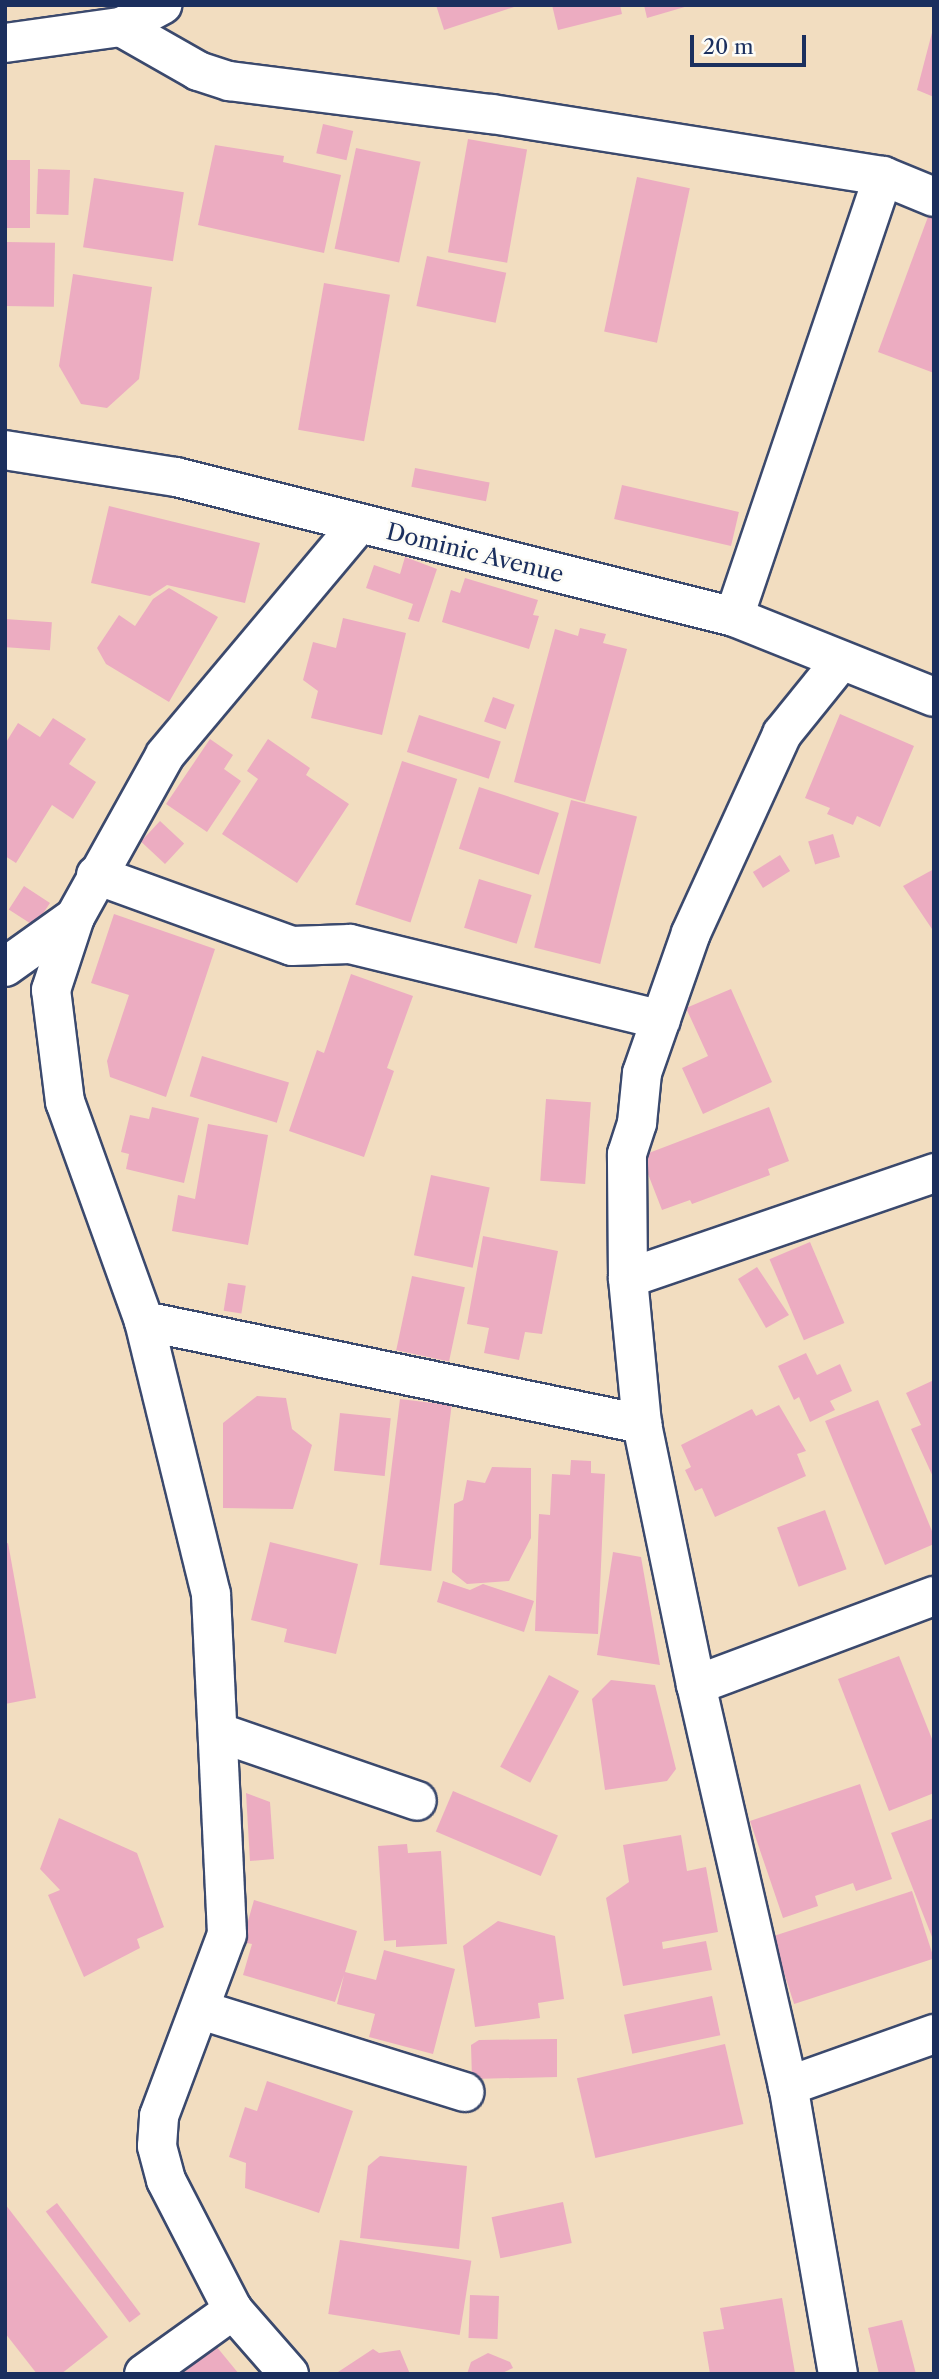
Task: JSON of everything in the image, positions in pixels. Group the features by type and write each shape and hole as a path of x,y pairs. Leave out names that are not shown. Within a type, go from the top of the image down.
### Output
{"street":[{"path":"5,44 121,27 162,5"},
{"path":"121,27 198,71 229,81 492,114 883,176 934,197"},
{"path":"734,617 883,176"},
{"name":"Dominic Avenue","path":"5,450 176,477 734,617 934,697"},
{"path":"289,2374 233,2310 166,2180 157,2146 159,2116 201,2010 227,1934 220,1733 211,1594 144,1321 65,1102 51,990 75,917 166,755 359,524"},
{"path":"838,2374 788,2086 696,1685 642,1424 628,1279 627,1154 637,1123 642,1073 691,933 782,734 841,661"},
{"path":"96,876 292,946 350,944 661,1020"},
{"path":"5,967 75,917"},
{"path":"628,1279 934,1172"},
{"path":"144,1321 642,1424"},
{"path":"696,1685 934,1596"},
{"path":"220,1733 417,1801"},
{"path":"201,2010 465,2092"},
{"path":"788,2086 934,2034"},
{"path":"144,2374 233,2310"}],"building":[{"path":"436,5 513,5 514,7 444,30"},
{"path":"552,5 620,5 622,14 558,30"},
{"path":"644,5 688,5 688,6 647,18"},
{"path":"934,25 934,97 917,90"},
{"path":"323,124 353,131 346,160 316,153"},
{"path":"468,139 527,149 507,263 448,252"},
{"path":"215,145 284,156 283,162 341,175 324,253 198,225"},
{"path":"356,148 421,162 399,262 335,249"},
{"path":"5,160 30,160 30,228 5,228"},
{"path":"38,169 70,170 68,215 36,214"},
{"path":"637,177 690,188 657,343 604,332"},
{"path":"94,178 184,192 173,261 83,247"},
{"path":"929,214 934,216 934,373 878,352"},
{"path":"5,242 55,243 54,307 5,306"},
{"path":"427,256 506,273 496,323 416,306"},
{"path":"73,274 152,287 139,379 107,408 81,404 59,366"},
{"path":"324,283 390,295 364,441 298,430"},
{"path":"415,468 490,483 486,501 411,487"},
{"path":"622,485 739,512 731,546 614,519"},
{"path":"109,506 260,543 245,603 167,585 150,596 91,583"},
{"path":"405,557 437,569 419,622 408,619 413,604 366,588 374,565 400,574"},
{"path":"465,578 538,600 533,615 539,616 529,649 442,622 451,590 460,593"},
{"path":"169,588 218,617 169,702 106,664 97,648 119,615 135,626 153,599"},
{"path":"343,618 406,633 382,735 311,718 318,691 303,680 313,642 336,648"},
{"path":"5,619 52,622 50,650 5,647"},
{"path":"580,628 606,634 603,643 627,649 585,802 514,782 555,629 578,636"},
{"path":"493,697 515,705 506,729 484,721"},
{"path":"840,714 914,746 880,827 857,816 853,825 827,814 830,808 805,798"},
{"path":"419,715 501,742 489,779 407,752"},
{"path":"53,718 86,739 69,764 96,782 73,819 52,805 16,863 5,856 5,744 18,723 40,737"},
{"path":"210,739 233,755 224,769 241,781 207,832 166,804"},
{"path":"268,739 310,768 306,775 349,804 297,883 222,834 258,779 247,771"},
{"path":"402,761 457,779 410,923 355,905"},
{"path":"479,787 559,813 539,875 459,849"},
{"path":"571,800 637,816 600,964 534,947"},
{"path":"160,821 184,844 165,864 141,841"},
{"path":"833,834 840,857 815,865 808,842"},
{"path":"780,855 790,871 763,888 753,872"},
{"path":"934,869 934,932 903,886"},
{"path":"479,879 532,895 517,944 464,928"},
{"path":"24,886 50,903 35,926 9,909"},
{"path":"114,914 215,949 166,1097 110,1077 107,1061 129,995 91,983"},
{"path":"351,974 413,996 387,1068 394,1071 364,1157 289,1131 317,1050 324,1053"},
{"path":"731,989 772,1082 703,1114 682,1068 708,1056 686,1008"},
{"path":"202,1056 289,1083 277,1123 190,1096"},
{"path":"546,1099 591,1102 585,1184 540,1181"},
{"path":"152,1107 199,1118 184,1183 126,1169 129,1154 121,1152 130,1115 149,1119"},
{"path":"769,1107 789,1161 768,1169 770,1175 692,1204 690,1200 662,1210 641,1156"},
{"path":"208,1124 268,1135 248,1245 172,1231 178,1195 195,1199"},
{"path":"431,1175 490,1187 473,1268 414,1255"},
{"path":"483,1236 558,1251 542,1334 525,1332 519,1360 484,1353 489,1328 467,1324"},
{"path":"810,1242 844,1323 804,1340 769,1259"},
{"path":"757,1267 789,1315 766,1328 738,1279"},
{"path":"412,1276 465,1287 449,1362 396,1350"},
{"path":"228,1283 246,1286 241,1313 224,1311"},
{"path":"806,1353 817,1375 840,1364 852,1391 830,1401 835,1410 810,1422 799,1397 794,1400 778,1366"},
{"path":"934,1380 934,1479 911,1429 921,1425 906,1393"},
{"path":"257,1396 286,1398 292,1429 312,1445 293,1509 223,1508 223,1423"},
{"path":"400,1399 452,1405 431,1571 380,1565"},
{"path":"878,1400 934,1536 934,1544 885,1565 825,1421"},
{"path":"779,1405 806,1451 797,1454 806,1476 715,1517 702,1488 695,1491 685,1470 691,1467 681,1445 752,1409 756,1416"},
{"path":"340,1413 391,1418 385,1476 334,1471"},
{"path":"571,1460 591,1461 591,1473 605,1474 598,1634 535,1631 539,1514 550,1515 552,1474 570,1475"},
{"path":"492,1467 531,1468 531,1538 509,1581 467,1584 452,1572 454,1504 463,1500 467,1480 485,1483"},
{"path":"825,1510 847,1569 799,1587 777,1527"},
{"path":"270,1542 358,1564 336,1654 284,1642 287,1629 251,1620"},
{"path":"8,1543 36,1698 5,1704 5,1544"},
{"path":"613,1552 641,1557 660,1665 597,1655"},
{"path":"443,1581 470,1590 483,1584 534,1601 524,1632 437,1602"},
{"path":"899,1656 934,1744 934,1793 889,1811 838,1679"},
{"path":"549,1675 579,1691 530,1783 500,1767"},
{"path":"611,1680 655,1685 676,1769 667,1781 605,1790 592,1699"},
{"path":"860,1784 892,1879 856,1891 853,1883 815,1896 818,1906 783,1918 750,1821"},
{"path":"453,1791 558,1836 541,1876 436,1832"},
{"path":"246,1793 270,1802 274,1859 250,1861"},
{"path":"59,1818 137,1853 164,1927 137,1939 140,1948 84,1977 48,1895 60,1890 40,1869"},
{"path":"934,1818 934,1942 891,1833"},
{"path":"681,1835 687,1871 706,1867 718,1932 662,1942 663,1949 706,1941 712,1970 623,1986 606,1898 629,1882 623,1845"},
{"path":"407,1844 408,1853 441,1851 447,1944 396,1947 396,1940 384,1941 378,1846"},
{"path":"912,1891 934,1959 794,2004 772,1936"},
{"path":"254,1900 357,1931 345,1972 376,1980 384,1950 455,1969 433,2054 369,2037 375,2014 337,2004 344,1975 335,2002 243,1975 252,1944 242,1942"},
{"path":"498,1921 555,1936 564,1999 538,2003 540,2018 475,2027 463,1946"},
{"path":"712,1996 720,2035 632,2054 624,2015"},
{"path":"557,2039 557,2077 472,2079 471,2045 479,2040"},
{"path":"725,2044 743,2124 595,2158 577,2078"},
{"path":"267,2081 353,2111 319,2213 245,2188 246,2163 229,2157 245,2107 257,2111"},
{"path":"380,2156 467,2166 459,2249 360,2238 368,2166"},
{"path":"563,2202 572,2243 500,2258 492,2217"},
{"path":"57,2203 141,2314 129,2322 46,2211"},
{"path":"5,2204 108,2337 61,2374 37,2374 5,2333"},
{"path":"340,2240 471,2261 460,2335 328,2314"},
{"path":"470,2295 499,2296 497,2339 468,2338"},
{"path":"782,2298 795,2373 710,2374 703,2332 724,2329 720,2308"},
{"path":"902,2320 916,2374 879,2374 868,2328"},
{"path":"216,2346 239,2374 182,2374"},
{"path":"373,2349 379,2353 400,2350 410,2374 335,2374"},
{"path":"488,2353 510,2362 513,2368 500,2374 467,2374 471,2362"}]}
